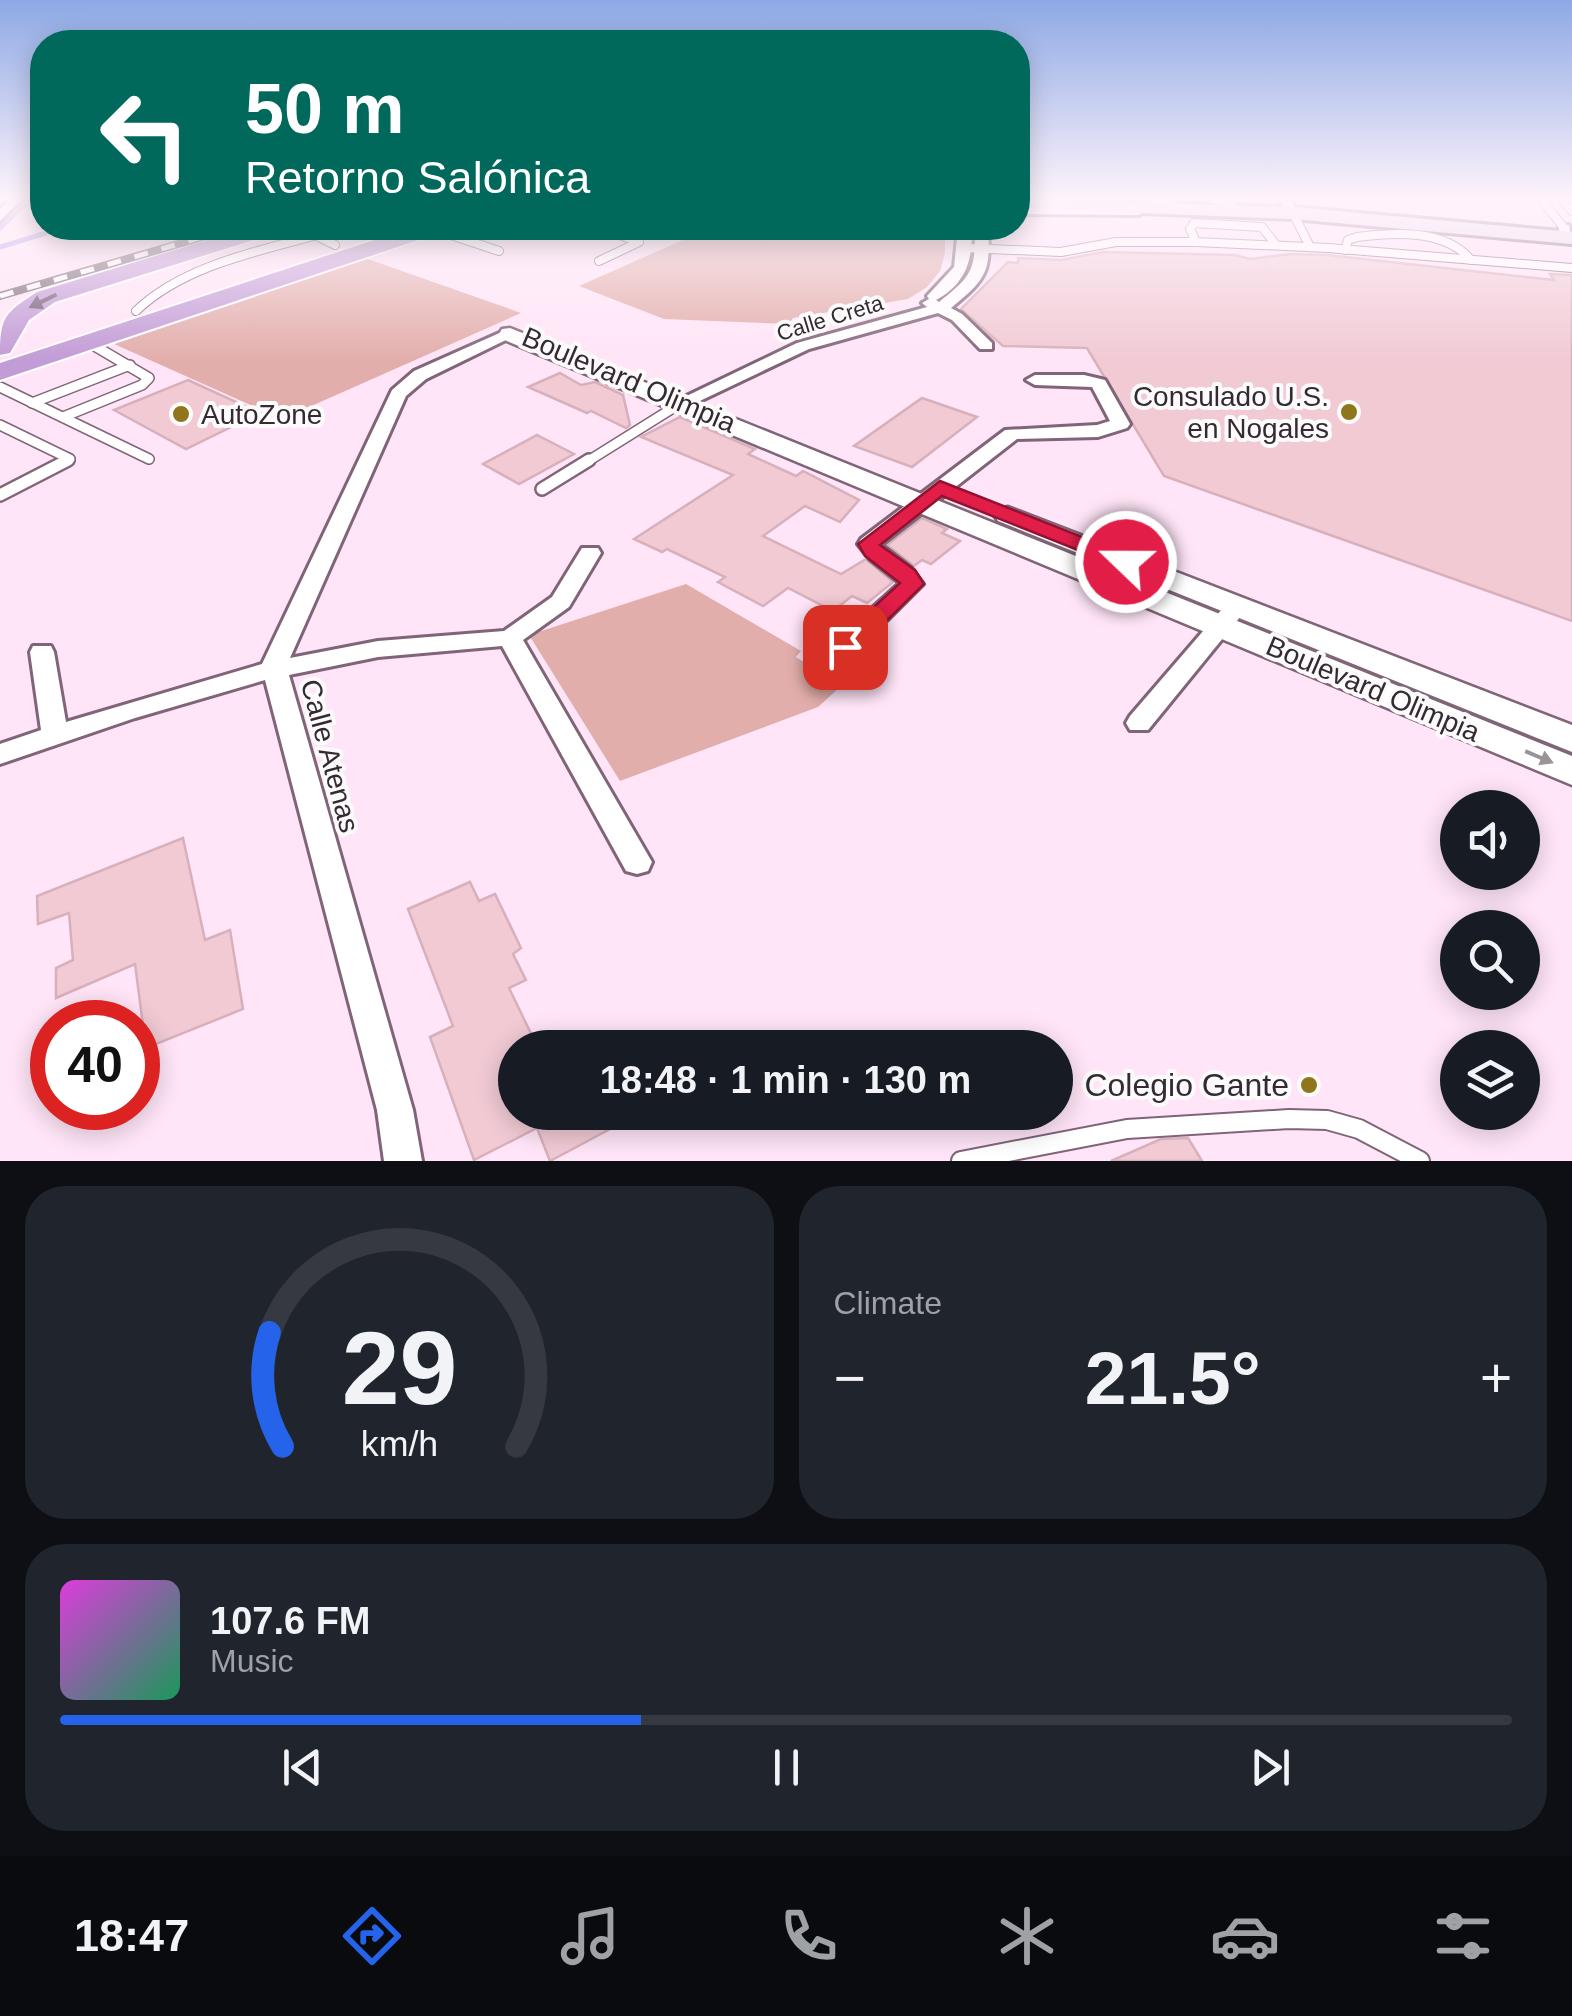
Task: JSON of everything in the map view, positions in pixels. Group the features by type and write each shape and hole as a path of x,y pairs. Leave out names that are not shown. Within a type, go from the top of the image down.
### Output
{"highway":[{"path":"0,346 19,315 46,297 187,253"},
{"path":"0,356 136,311 286,253"},
{"path":"0,372 355,253"}],"street":[{"name":"Calle Creta","path":"686,394 767,345 800,331 925,301 962,272 971,253"},
{"name":"Calle Creta","path":"686,394 787,353 942,308 976,280 974,253"},
{"path":"925,301 957,317 986,346"},
{"name":"Boulevard Olimpia","path":"510,334 686,394 1229,616 1572,771"},
{"name":"Calle Atenas","path":"404,1161 395,1110 274,666 398,394 420,374 510,334"},
{"path":"767,345 787,353"},
{"path":"845,647 912,584 907,574 873,552 869,544 1012,434 1098,431 1121,424 1099,384 1084,380 1035,380"},
{"path":"0,754 274,666 431,640 510,638 561,602 590,553"},
{"path":"1139,723 1229,616"},
{"name":"Boulevard Olimpia","path":"1229,616 1572,739"},
{"path":"510,638 637,862"},
{"path":"42,652 55,735"}],"lane":[{"path":"600,261 616,253"},
{"path":"1385,253 1572,268"},
{"path":"1464,253 1471,260"},
{"path":"63,417 146,382 146,375 88,342"},
{"path":"32,402 130,365"},
{"path":"0,387 149,459"},
{"path":"542,489 686,394"},
{"path":"0,425 70,460 0,496"},
{"path":"960,1161 1127,1128 1290,1118 1326,1120 1359,1129 1420,1161"}],"shaded area":[{"path":"653,253 945,253 940,271 927,287 908,299 793,318 789,324 664,319 579,286"},
{"path":"365,258 521,313 282,419 114,344"},
{"path":"686,584 801,651 796,657 841,686 818,707 620,781 529,635"}],"building":[{"name":"Consulado U.S. en Nogales","path":"1097,253 1235,255 1250,259 1327,255 1554,280 1550,274 1572,275 1572,621 1164,476 1087,348 1003,346 961,309 1008,262 1018,263 1018,258 1061,260"},
{"path":"560,373 581,385 595,382 623,395 630,425 626,428 528,387"},
{"name":"AutoZone","path":"188,380 260,413 186,449 114,410"},
{"path":"922,398 977,417 912,467 854,446"},
{"path":"680,417 755,449 748,454 796,476 803,471 859,500 840,522 805,506 763,536 841,574 866,559 893,582 867,603 852,596 833,611 788,588 763,606 718,582 725,577 667,549 662,552 634,539 733,475 641,437"},
{"path":"537,435 574,454 519,484 483,464"},
{"path":"922,518 947,529 942,533 960,541 931,564 922,560 914,566 887,545"},
{"path":"183,838 205,940 230,930 243,1009 160,1042 160,1000 140,1000 135,964 56,998 56,968 73,960 69,913 38,924 37,896"},
{"path":"470,882 479,901 495,894 521,948 513,954 526,980 509,988 529,1030 498,1030 498,1130 533,1130 474,1160 430,1037 453,1026 408,909"},
{"path":"538,1130 608,1130 550,1161"},
{"path":"1188,1138 1202,1161 1111,1161 1161,1139"}],"railway":[{"path":"0,296 147,253"}],"place":[{"name":"Consulado U.S. en Nogales","path":"1349,412"},
{"name":"AutoZone","path":"181,414"},
{"name":"Colegio Gante","path":"1309,1085"}],"route":[{"path":"845,647 912,584 907,574 873,552 869,544 940,488 1126,562"}]}
